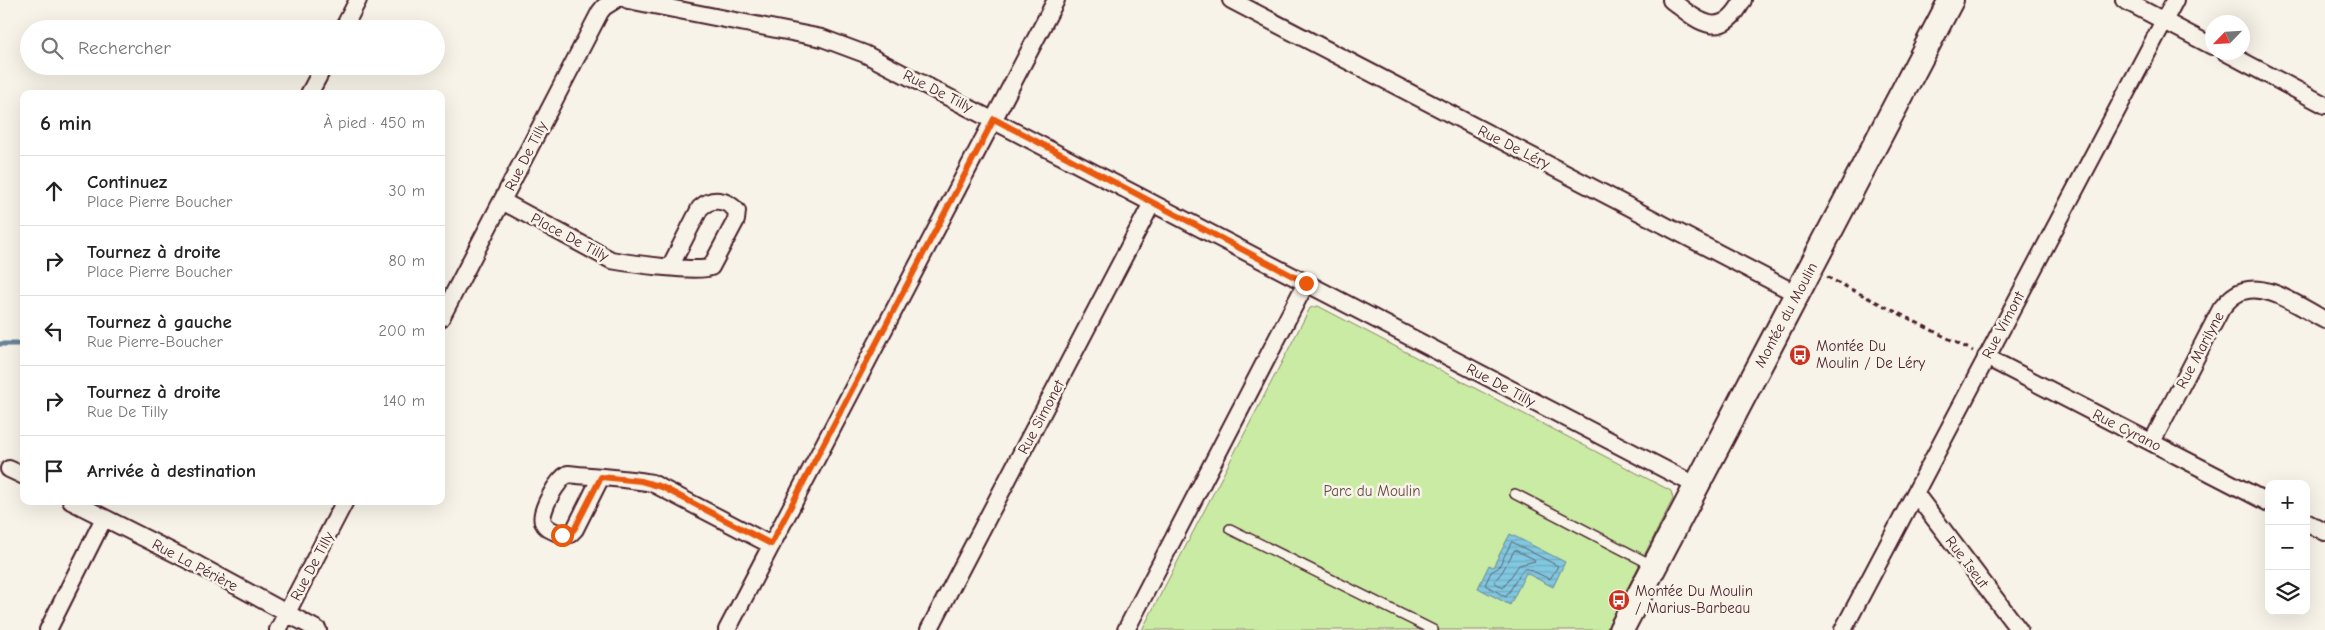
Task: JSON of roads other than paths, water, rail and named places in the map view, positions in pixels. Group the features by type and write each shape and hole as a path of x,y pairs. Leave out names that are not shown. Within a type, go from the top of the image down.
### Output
{"street":[{"path":"348,20 358,0"},
{"name":"Rue De Tilly","path":"445,310 600,12 604,6 615,0"},
{"name":"Rue De Tilly","path":"628,0 799,34 843,45 882,62 1697,486"},
{"path":"727,630 1056,0"},
{"name":"Rue De Léry","path":"1232,0 1797,294"},
{"path":"1672,0 1706,25 1717,25 1728,21 1736,13 1742,0"},
{"name":"Montée du Moulin","path":"1626,629 1655,566 1951,0"},
{"path":"2124,0 2205,42"},
{"name":"Rue Vimont","path":"1843,630 2175,0"},
{"path":"2240,60 2325,105"},
{"path":"312,90 320,75"},
{"name":"Place De Tilly","path":"502,202 611,260 670,267 702,269 711,267 736,220 737,211 731,204 716,200 707,202 700,208 670,267"},
{"name":"Rue Simonet","path":"929,630 1152,203"},
{"path":"1126,630 1306,283"},
{"name":"Rue Marilyne","path":"2152,442 2221,309 2235,294 2251,289 2267,291 2325,320"},
{"name":"Rue Cyrano","path":"1986,357 2265,501"},
{"path":"601,477 641,481 662,487 771,544"},
{"name":"Rue Iseut","path":"1915,493 2019,630"},
{"name":"Rue La Périère","path":"80,505 198,565 318,630"},
{"name":"Rue De Tilly","path":"278,630 343,505"},
{"path":"48,630 104,518"},
{"path":"2310,524 2325,532"}],"lane":[{"path":"1515,494 1655,566"},
{"path":"1230,529 1434,630"}],"water":[{"path":"1510,534 1565,562 1553,587 1526,573 1510,605 1478,588 1489,565 1493,567"}],"waterway":[{"path":"0,344 20,344"}],"place":[{"name":"Montée Du Moulin / De Léry","path":"1800,355"},
{"name":"Montée Du Moulin / Marius-Barbeau","path":"1619,600"}],"park label":[{"name":"Parc du Moulin","path":"1372,491"}]}
